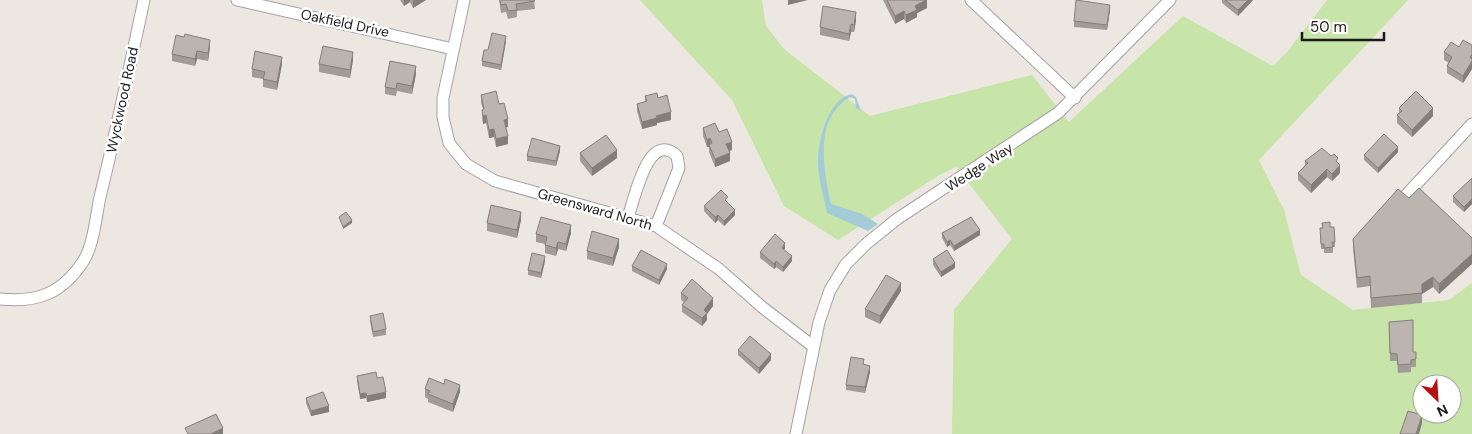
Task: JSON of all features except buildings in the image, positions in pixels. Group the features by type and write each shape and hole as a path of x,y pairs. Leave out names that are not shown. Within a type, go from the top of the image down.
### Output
{"street":[{"name":"Wyckwood Road","path":"0,299 32,300 53,291 66,281 85,258 100,201 144,0"},
{"name":"Oakfield Drive","path":"237,0 453,49"},
{"name":"Greensward North","path":"464,0 443,98 443,117 450,142 466,164 496,181 628,216 670,233 719,269 762,308 814,347"},
{"path":"971,0 1075,98"},
{"name":"Wedge Way","path":"814,347 819,322 833,284 846,264 866,244 897,220 1039,128 1075,98 1170,0"},
{"path":"1386,216 1472,124"},
{"path":"628,216 650,156 660,149 666,149 677,156 680,168 656,226"},
{"path":"796,434 814,347"}],"green space":[{"path":"640,0 762,0 766,26 784,49 870,116 1032,75 1069,122 1183,16 1273,66 1288,51 1327,0 1408,0 1259,160 1284,210 1301,275 1353,310 1449,300 1472,283 1472,434 952,434 954,310 1012,239 956,167 938,176 838,240 784,206 732,100"}],"water":[{"path":"852,94 856,97 861,111 856,108 855,99 850,97 838,106 830,118 826,131 824,161 831,204 862,214 878,224 868,231 827,213 819,171 820,141 826,120 837,103 844,97"}]}
